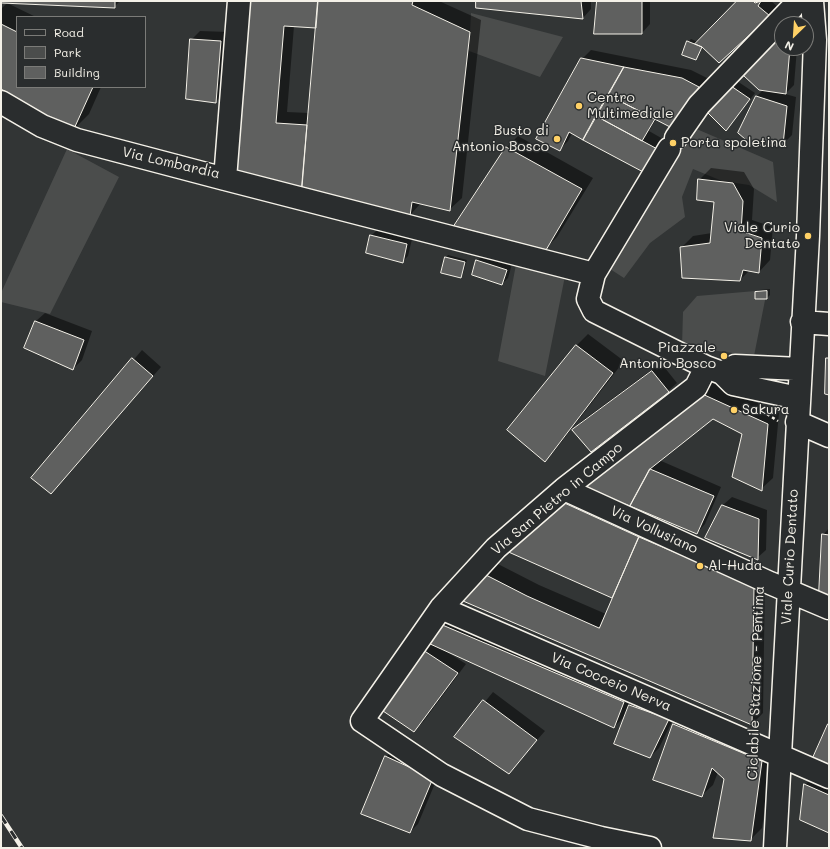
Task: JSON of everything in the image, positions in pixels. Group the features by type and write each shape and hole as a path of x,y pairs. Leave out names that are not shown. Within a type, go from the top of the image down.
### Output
{"street":[{"name":"Via Lombardia","path":"1,102 42,126 77,140 225,178 239,1"},
{"path":"795,1 792,8 699,105 673,143 594,274 588,299 594,311 714,370 733,384 798,398"},
{"name":"Viale Curio Dentato","path":"773,843 780,755 788,591 789,423 798,398 814,93 815,40 812,1"},
{"name":"Viale Curio Dentato","path":"815,40 825,1"},
{"path":"814,93 829,64"},
{"path":"225,178 594,274"},
{"path":"802,322 829,324"},
{"path":"714,370 735,366 800,369"},
{"name":"Via San Pietro in Campo","path":"650,848 602,838 528,818 442,775 362,721 441,608 496,548 564,489 696,387 714,370"},
{"path":"789,423 829,436"},
{"name":"Via Vollusiano","path":"564,489 788,591 829,608"},
{"name":"Via Cocceio Nerva","path":"441,608 829,777"}],"path":[{"path":"763,411 789,423"}],"green space":[{"path":"471,13 563,37 540,77 469,51"},
{"path":"692,127 773,162 777,202 749,185 722,181 693,169 682,197 685,217 650,243 624,278 610,269 651,186"},
{"path":"67,149 119,177 50,314 1,302 1,293"},
{"path":"517,259 565,276 545,376 498,361"},
{"path":"767,290 754,356 682,346 683,312 697,296"}],"building":[{"path":"1,1 115,1 115,8 1,3"},
{"path":"248,1 318,1 316,28 284,26 276,123 307,125 302,187 235,173"},
{"path":"318,1 413,1 412,5 470,32 450,211 412,202 410,216 302,187"},
{"path":"476,1 581,1 583,19 476,8"},
{"path":"597,1 642,1 642,34 594,34"},
{"path":"737,1 753,1 755,3 761,1 758,6 770,16 719,63 702,47 695,44"},
{"path":"1,24 16,32 16,88 93,88 73,131 1,89"},
{"path":"190,39 221,41 216,103 186,99"},
{"path":"774,40 774,56 789,56 786,94 759,90 743,75"},
{"path":"687,41 702,47 696,60 682,55"},
{"name":"Centro Multimediale","path":"581,58 624,67 583,140 569,132 560,151 536,139"},
{"path":"624,67 682,78 699,87 672,128 608,95"},
{"path":"731,86 750,99 726,131 706,111"},
{"path":"608,95 655,119 642,141 596,116"},
{"path":"756,96 787,106 783,145 752,145 738,133"},
{"path":"596,116 661,151 647,174 583,140"},
{"path":"506,147 582,189 546,250 454,226"},
{"path":"698,179 733,183 743,201 741,231 762,238 759,273 743,270 740,281 682,278 680,247 710,243 714,202 697,200"},
{"path":"370,235 407,244 403,263 366,253"},
{"path":"445,257 465,262 461,278 441,273"},
{"path":"476,260 507,270 502,285 472,275"},
{"path":"767,291 767,299 755,299 755,292"},
{"path":"35,321 84,340 73,370 24,348"},
{"path":"576,345 613,373 545,462 507,430"},
{"path":"132,358 153,376 51,494 31,478"},
{"path":"826,358 829,358 829,395 825,394"},
{"path":"652,371 669,392 591,452 572,430"},
{"path":"700,393 768,424 762,491 732,477 742,434 713,419 650,469 630,506 582,488"},
{"path":"650,469 714,496 697,534 630,506"},
{"path":"560,501 639,537 612,598 504,550"},
{"path":"722,505 759,519 758,560 705,538"},
{"path":"822,534 829,535 829,598 819,594"},
{"path":"639,537 754,586 752,725 463,601 486,575 527,596 599,628"},
{"path":"440,624 624,702 614,728 428,643"},
{"path":"423,650 458,673 414,732 383,711"},
{"path":"483,700 537,740 509,774 454,737"},
{"path":"629,705 669,719 650,758 614,744"},
{"path":"673,724 762,761 751,841 713,838 724,779 712,768 702,797 653,780"},
{"path":"829,724 829,767 812,760"},
{"path":"385,756 433,778 410,833 361,814"},
{"path":"804,784 829,795 829,833 800,820"}],"railway":[{"path":"1,816 22,848"}],"place":[{"name":"Centro Multimediale","path":"579,106"},
{"name":"Busto di Antonio Bosco","path":"557,139"},
{"name":"Porta spoletina","path":"673,143"},
{"name":"Viale Curio Dentato","path":"808,236"},
{"name":"Piazzale Antonio Bosco","path":"724,356"},
{"name":"Sakura","path":"734,410"},
{"name":"Al-Huda","path":"700,566"}]}
